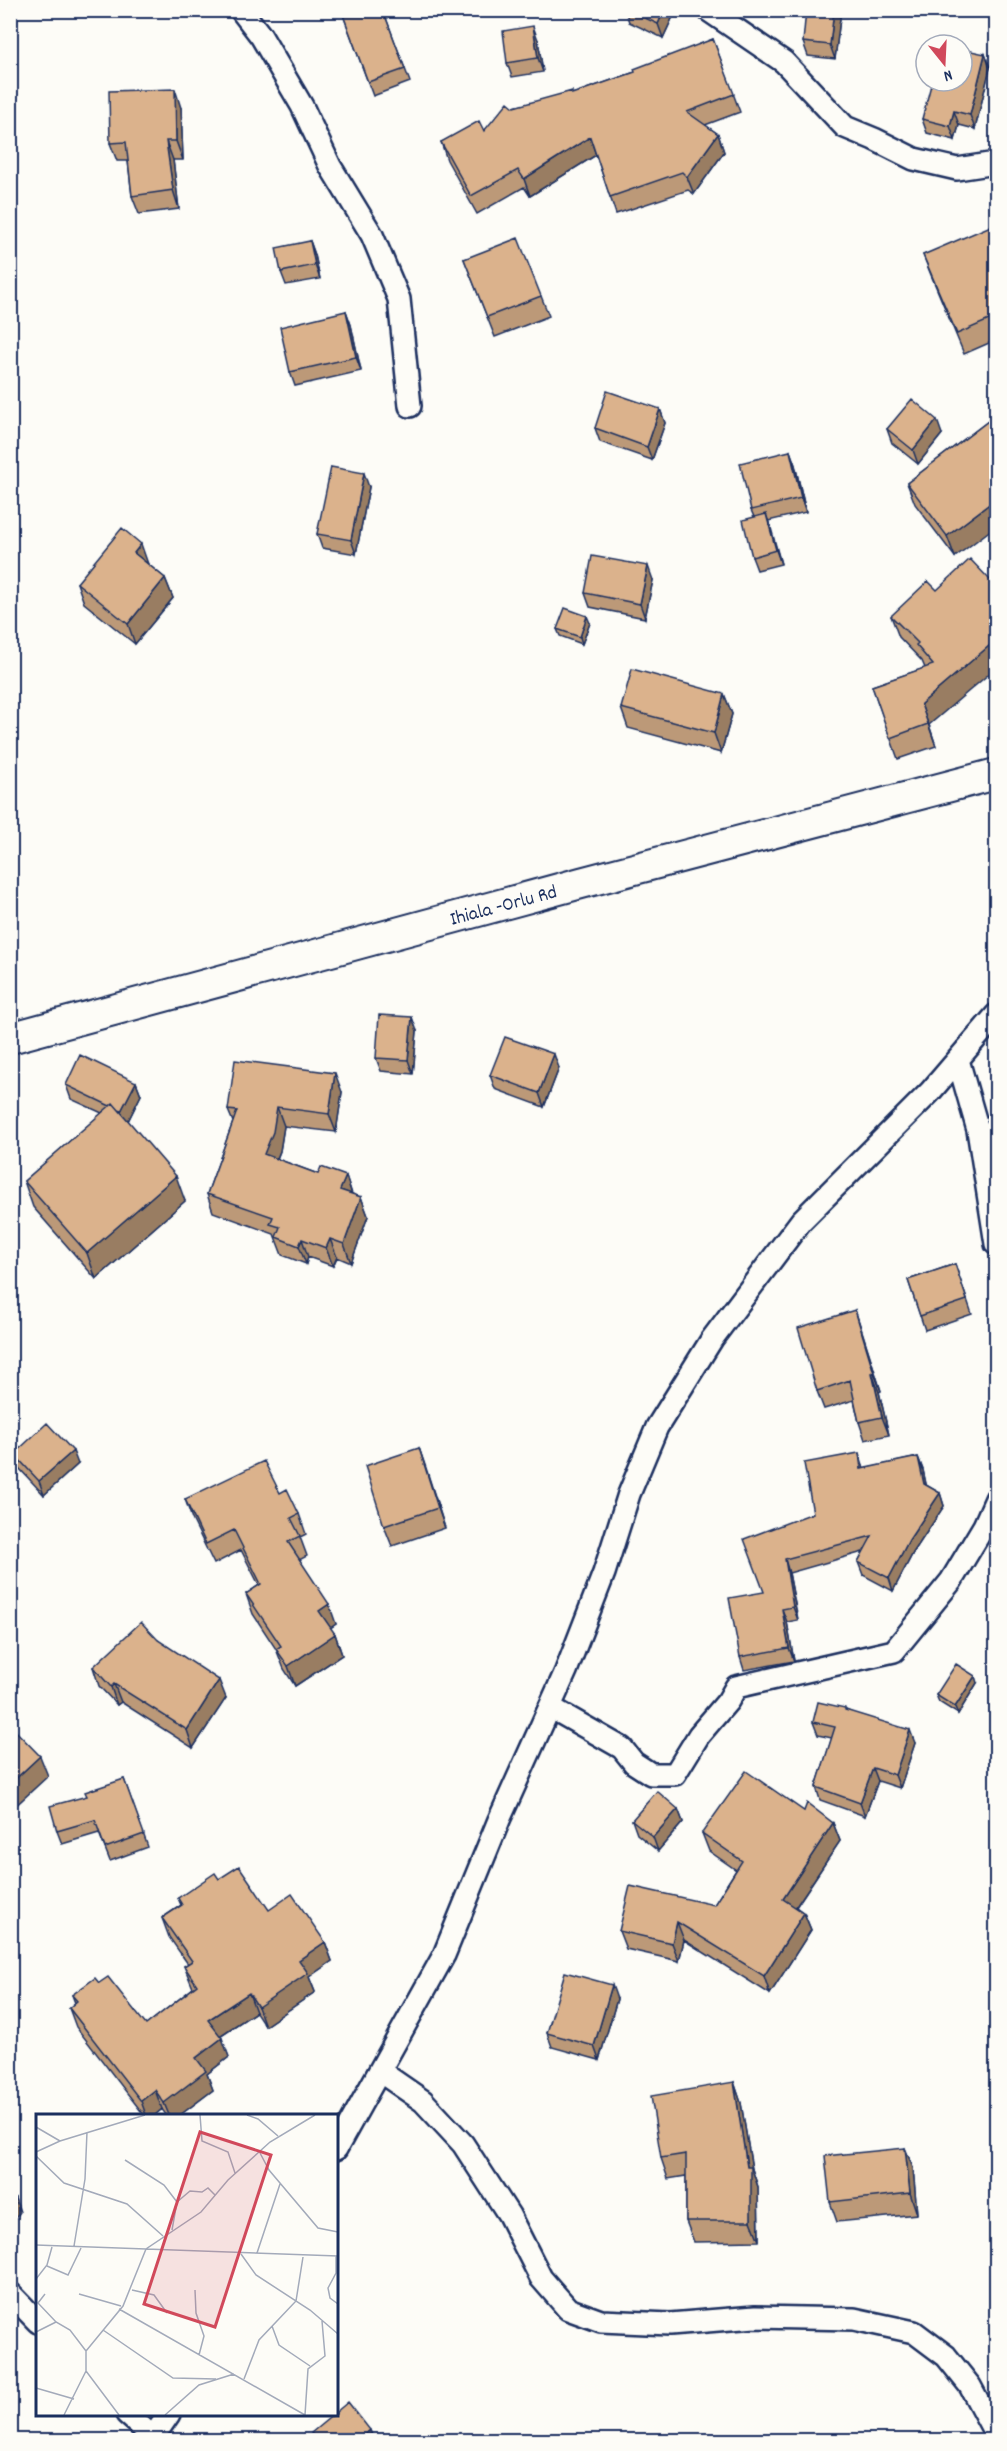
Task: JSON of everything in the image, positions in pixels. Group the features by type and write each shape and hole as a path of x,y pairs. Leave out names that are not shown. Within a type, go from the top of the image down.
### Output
{"main road":[{"name":"Ihiala -Orlu Rd","path":"10,1038 581,883 996,774"}],"street":[{"path":"241,10 261,36 302,106 330,166 372,235 399,299 410,406"},
{"path":"708,10 784,62 845,127 874,138 914,159 957,169 996,163"},
{"path":"338,2146 381,2072 444,1955 499,1820 550,1707 604,1573 629,1494 657,1427 712,1339 801,1221 930,1092 996,1015"},
{"path":"957,1060 978,1130 996,1244"},
{"path":"550,1707 622,1748 634,1763 651,1774 675,1774 699,1735 728,1701 736,1687 894,1651 951,1581 984,1526 996,1499"},
{"path":"381,2072 423,2101 463,2144 509,2215 541,2278 568,2309 601,2321 670,2324 755,2317 854,2319 914,2332 945,2356 970,2386 996,2435"},
{"path":"10,2293 36,2320"},
{"path":"128,2415 152,2439 168,2415"}],"building":[{"path":"346,10 383,10 405,69 368,82 342,12"},
{"path":"628,10 664,10 658,24"},
{"path":"806,10 834,10 830,45 803,42"},
{"path":"533,26 538,58 507,63 503,31"},
{"path":"713,39 734,94 687,112 718,134 687,177 682,172 610,197 590,137 524,179 518,170 471,196 441,142 479,121 484,131 508,102 514,107 572,91 572,94 635,72 634,69"},
{"path":"974,52 985,54 970,115 954,111 950,126 922,119 929,93 974,93"},
{"path":"175,89 176,141 166,141 173,190 132,196 126,142 110,143 109,91"},
{"path":"993,225 996,234 996,317 957,334 923,255"},
{"path":"518,238 541,296 487,317 464,259"},
{"path":"310,241 315,265 281,272 276,248"},
{"path":"346,311 356,357 290,372 280,327"},
{"path":"607,391 660,409 647,447 595,428"},
{"path":"912,399 937,420 913,450 887,429"},
{"path":"996,415 996,499 947,536 907,483"},
{"path":"790,451 801,498 751,510 740,463"},
{"path":"331,467 364,473 351,540 317,534"},
{"path":"766,514 776,550 752,557 743,520"},
{"path":"122,528 141,544 134,553 165,578 128,624 77,583"},
{"path":"592,556 648,566 640,604 585,593"},
{"path":"970,559 990,580 996,578 996,640 921,704 928,724 890,738 872,686 933,665 916,645 918,643 891,616 928,581 937,590"},
{"path":"565,608 587,616 580,637 557,629"},
{"path":"632,669 724,694 714,733 621,708"},
{"path":"379,1015 412,1017 408,1060 376,1058"},
{"path":"505,1037 554,1054 539,1093 490,1075"},
{"path":"80,1055 136,1082 121,1111 113,1103 110,1106 66,1085"},
{"path":"235,1060 335,1073 329,1114 277,1107 273,1132 264,1154 318,1174 321,1167 346,1176 340,1190 361,1197 344,1244 330,1239 326,1248 302,1239 299,1246 276,1237 280,1227 270,1224 273,1217 207,1194 237,1111 228,1110"},
{"path":"113,1103 176,1176 87,1253 24,1181"},
{"path":"955,1264 967,1300 920,1316 908,1280"},
{"path":"855,1310 874,1373 872,1373 882,1417 859,1422 850,1380 817,1391 798,1328"},
{"path":"47,1423 73,1451 39,1481 14,1454"},
{"path":"419,1448 438,1508 384,1526 365,1466"},
{"path":"859,1453 861,1469 918,1457 924,1484 940,1493 909,1540 889,1578 858,1562 872,1536 785,1559 793,1607 782,1609 789,1648 740,1657 729,1598 764,1592 744,1539 813,1513 804,1463"},
{"path":"264,1461 280,1493 287,1489 299,1514 291,1518 300,1536 288,1542 329,1604 319,1611 335,1634 288,1666 276,1649 281,1646 246,1594 261,1584 234,1530 206,1544 185,1499"},
{"path":"141,1622 158,1640 219,1680 187,1730 114,1684 111,1687 93,1667"},
{"path":"956,1664 975,1676 955,1707 936,1695"},
{"path":"818,1702 845,1708 845,1710 910,1730 895,1775 873,1768 860,1803 816,1787 835,1727 813,1722"},
{"path":"10,1725 40,1756 10,1784"},
{"path":"746,1771 804,1811 807,1803 833,1823 783,1899 804,1913 764,1976 677,1922 672,1943 619,1931 630,1886 714,1905 742,1861 702,1833"},
{"path":"124,1779 144,1834 105,1848 95,1820 57,1831 50,1806 87,1796 85,1792"},
{"path":"657,1791 678,1809 653,1837 632,1820"},
{"path":"239,1866 269,1910 292,1894 325,1942 299,1960 308,1973 258,2007 249,1993 208,2020 222,2038 196,2058 206,2071 164,2103 155,2090 141,2101 69,2008 77,2001 72,1995 95,1978 99,1983 108,1977 146,2025 197,1985 184,1966 192,1961 162,1918 182,1905 178,1898 215,1873 219,1879"},
{"path":"565,1972 612,1985 594,2046 547,2033"},
{"path":"734,2082 747,2167 751,2167 751,2221 686,2221 686,2154 661,2158 651,2096"},
{"path":"905,2148 910,2193 830,2202 825,2156"},
{"path":"10,2195 15,2198 10,2205"},
{"path":"348,2402 370,2430 357,2440 317,2440 311,2433 333,2415 338,2415 338,2410"}]}
